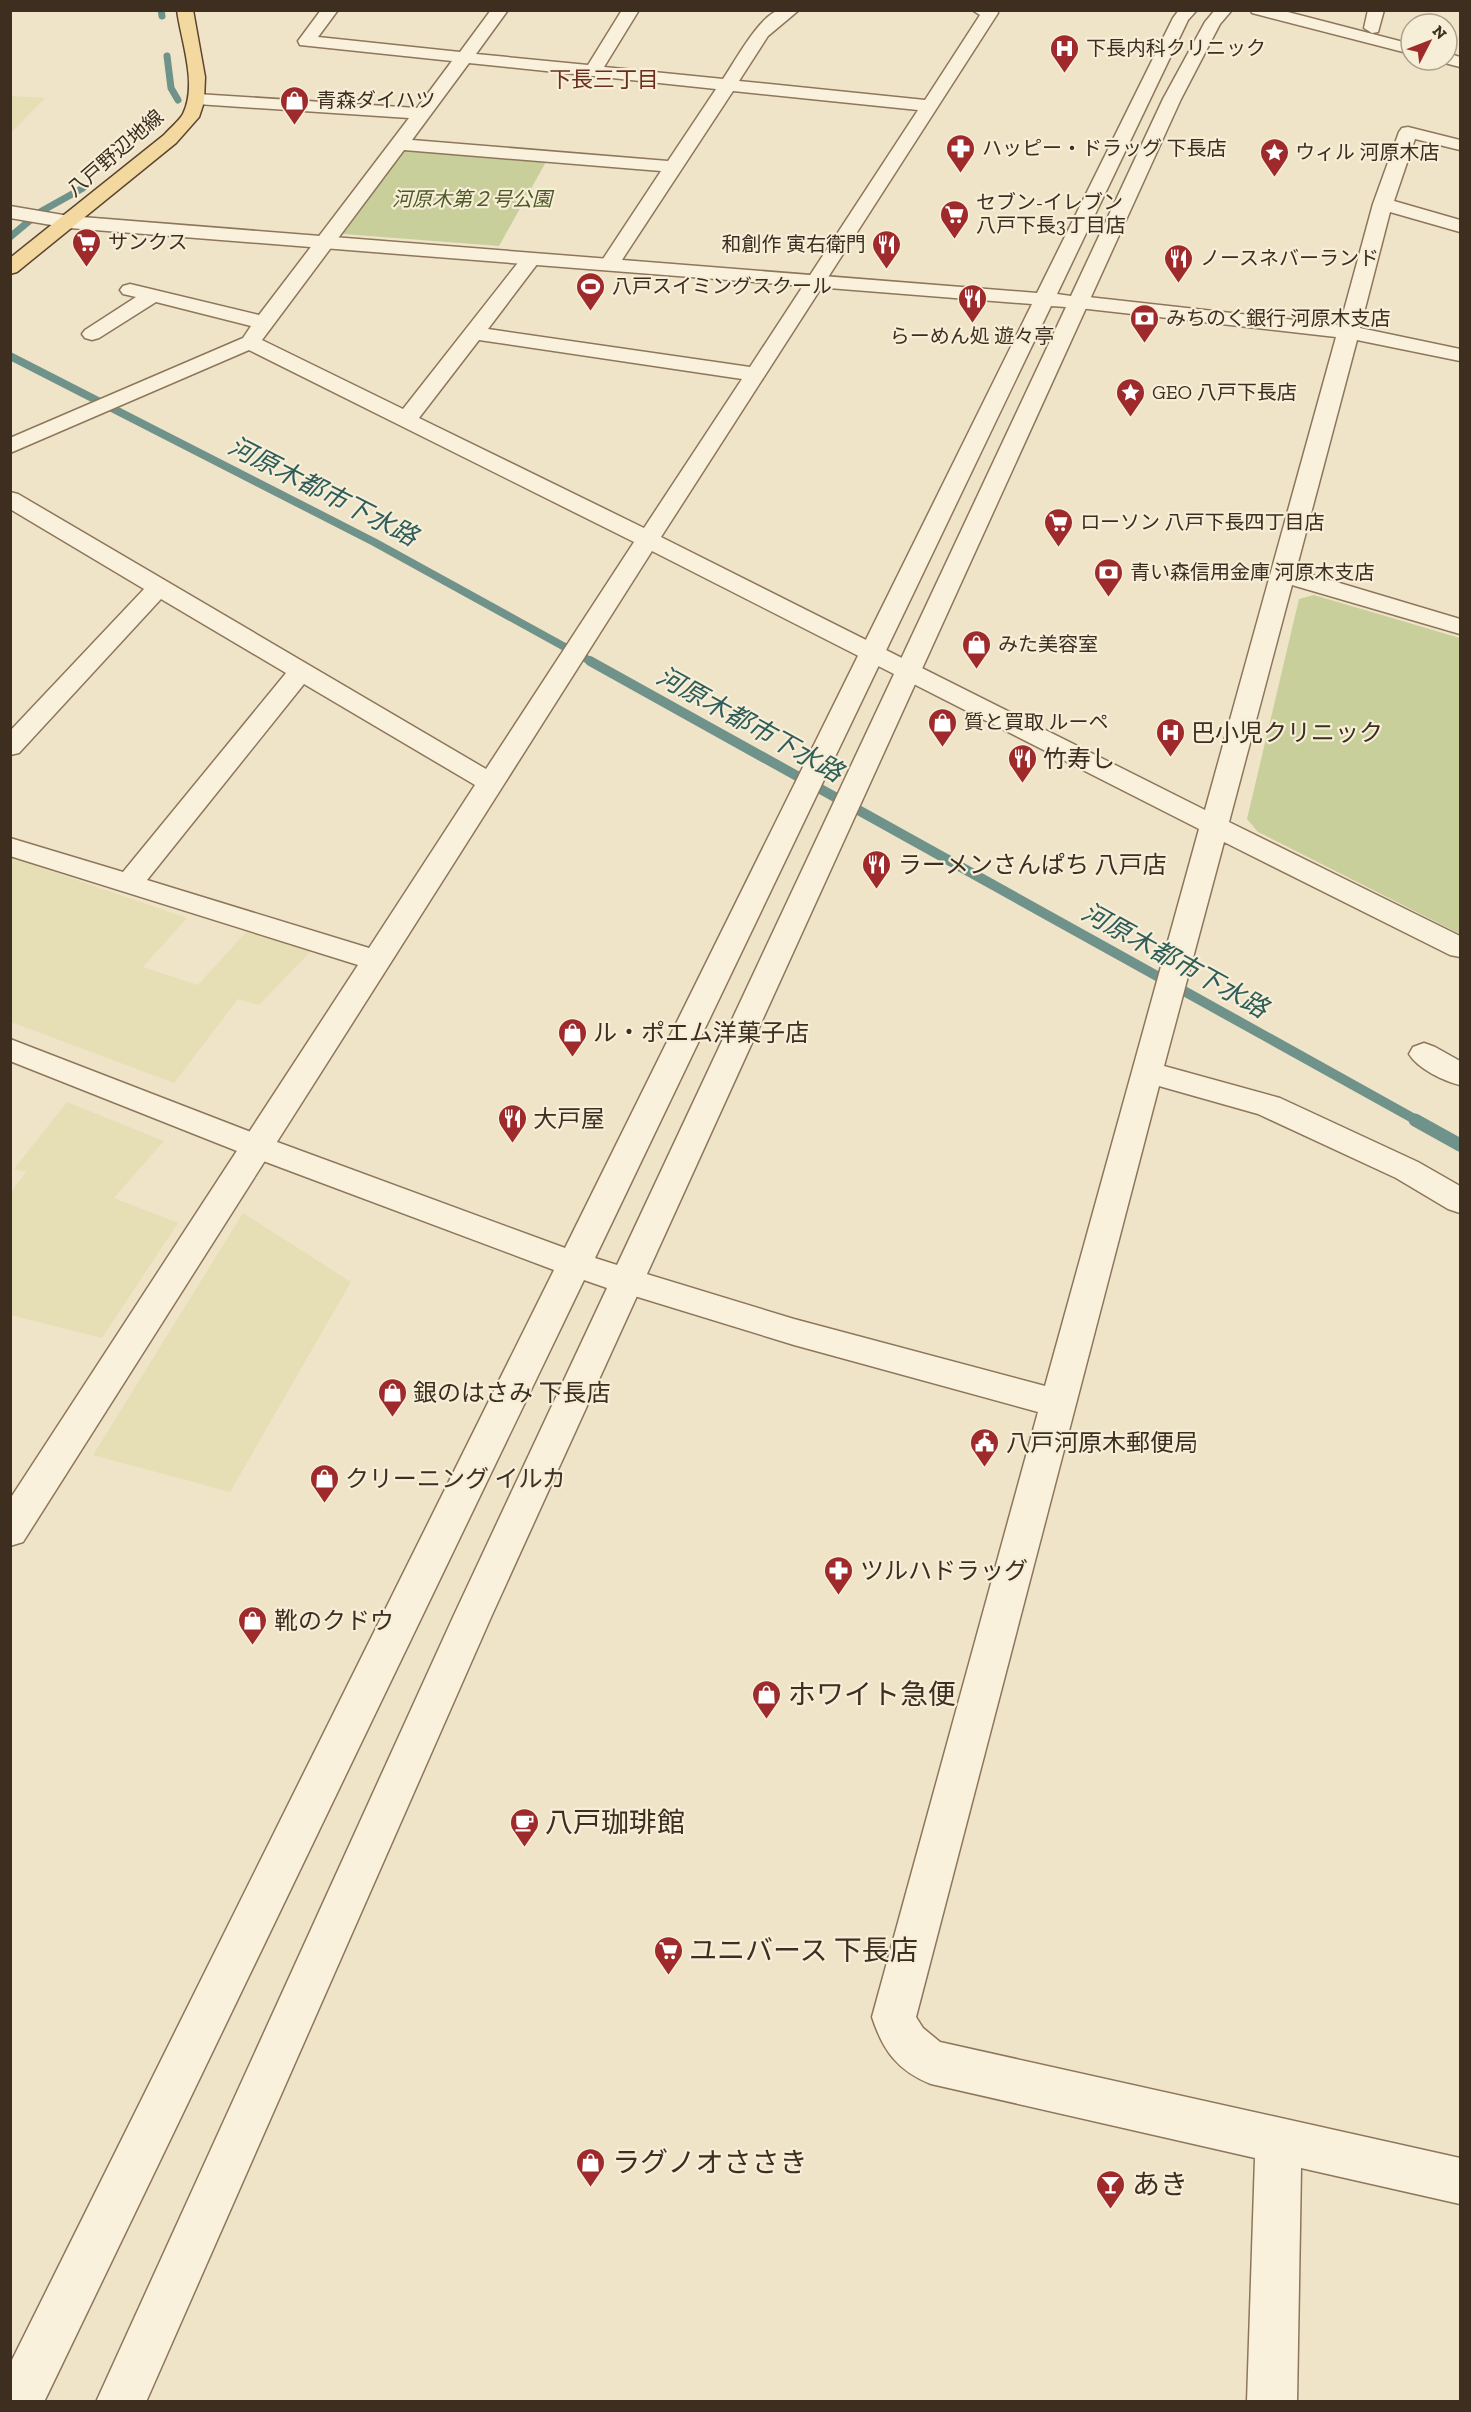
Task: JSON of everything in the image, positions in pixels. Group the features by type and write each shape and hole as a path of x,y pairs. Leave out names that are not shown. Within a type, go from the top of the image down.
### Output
{"main road":[{"path":"185,10 197,99"},
{"name":"八戸野辺地線","path":"10,268 170,139 191,115 197,99"}],"street":[{"path":"330,10 306,41 929,106"},
{"path":"10,446 250,342 500,10"},
{"path":"593,71 631,10"},
{"path":"609,265 762,33 779,17 791,10"},
{"path":"14,1521 990,13 980,10"},
{"path":"18,2402 874,652 1181,18 1189,10"},
{"path":"120,2402 469,1626 1172,99 1213,22 1224,10"},
{"path":"1258,10 1399,46"},
{"path":"1300,10 1399,34"},
{"path":"1372,28 1376,10"},
{"path":"197,99 422,114"},
{"path":"1461,145 1408,132 1383,204 1214,826 1178,968 1147,1072 1057,1403 894,2017 899,2035 914,2051 931,2062 1461,2181"},
{"path":"399,144 675,167"},
{"path":"1383,204 1461,226"},
{"path":"10,212 69,222 1079,302 1348,332 1461,355"},
{"path":"406,420 531,259"},
{"path":"130,290 265,323"},
{"path":"93,334 152,296"},
{"path":"475,333 755,374"},
{"path":"250,342 874,652 1214,826 1461,948"},
{"path":"16,509 159,587 490,783"},
{"path":"1282,574 1461,627"},
{"path":"10,747 159,587"},
{"path":"130,882 300,672"},
{"path":"10,847 130,882 376,960"},
{"path":"10,1049 258,1147 573,1264 794,1332 1057,1403"},
{"path":"1424,1054 1461,1074"},
{"path":"1147,1072 1269,1106 1407,1170 1461,1201"},
{"path":"1272,2402 1279,2140"}],"shaded area":[{"path":"10,96 45,98 11,133"},
{"path":"10,857 187,918 143,967 198,985 246,932 312,950 259,1005 238,999 174,1083 11,1022"},
{"path":"67,1102 164,1141 114,1198 178,1223 102,1338 11,1315 11,1192 26,1172 14,1169"},
{"path":"243,1213 351,1282 230,1492 93,1455"}],"green space":[{"name":"河原木第２号公園","path":"405,149 547,160 499,246 343,234"},
{"path":"1314,595 1460,638 1460,934 1258,832 1247,819 1299,599"}],"waterway":[{"name":"河原木都市下水路","path":"161,10 162,16"},
{"path":"167,56 171,88 178,100"},
{"path":"10,237 40,212 83,188"},
{"name":"河原木都市下水路","path":"10,356 374,542 592,662"},
{"name":"河原木都市下水路","path":"590,661 1418,1121"},
{"name":"河原木都市下水路","path":"1415,1120 1460,1145"}],"place":[{"name":"下長内科クリニック","path":"1065,74"},
{"name":"青森ダイハツ","path":"295,126"},
{"name":"ハッピー・ドラッグ 下長店","path":"961,174"},
{"name":"ウィル 河原木店","path":"1274,178"},
{"name":"セブン-イレブン 八戸下長3丁目店","path":"955,240"},
{"name":"サンクス","path":"87,268"},
{"name":"和創作 寅右衛門","path":"887,270"},
{"name":"ノースネバーランド","path":"1179,284"},
{"name":"八戸スイミングスクール","path":"591,312"},
{"name":"らーめん処 遊々亭","path":"972,324"},
{"name":"みちのく銀行 河原木支店","path":"1145,344"},
{"name":"GEO 八戸下長店","path":"1131,418"},
{"name":"ローソン 八戸下長四丁目店","path":"1059,548"},
{"name":"青い森信用金庫 河原木支店","path":"1109,598"},
{"name":"みた美容室","path":"977,670"},
{"name":"質と買取 ルーペ","path":"943,748"},
{"name":"巴小児クリニック","path":"1170,758"},
{"name":"竹寿し","path":"1022,784"},
{"name":"ラーメンさんぱち 八戸店","path":"877,890"},
{"name":"ル・ポエム洋菓子店","path":"572,1058"},
{"name":"大戸屋","path":"512,1144"},
{"name":"銀のはさみ 下長店","path":"392,1418"},
{"name":"八戸河原木郵便局","path":"985,1468"},
{"name":"クリーニング イルカ","path":"324,1504"},
{"name":"ツルハドラッグ","path":"839,1596"},
{"name":"靴のクドウ","path":"253,1646"},
{"name":"ホワイト急便","path":"767,1720"},
{"name":"八戸珈琲館","path":"524,1848"},
{"name":"ユニバース 下長店","path":"668,1976"},
{"name":"ラグノオささき","path":"591,2188"},
{"name":"あき","path":"1111,2210"}],"district":[{"name":"下長三丁目","path":"604,79"}]}
